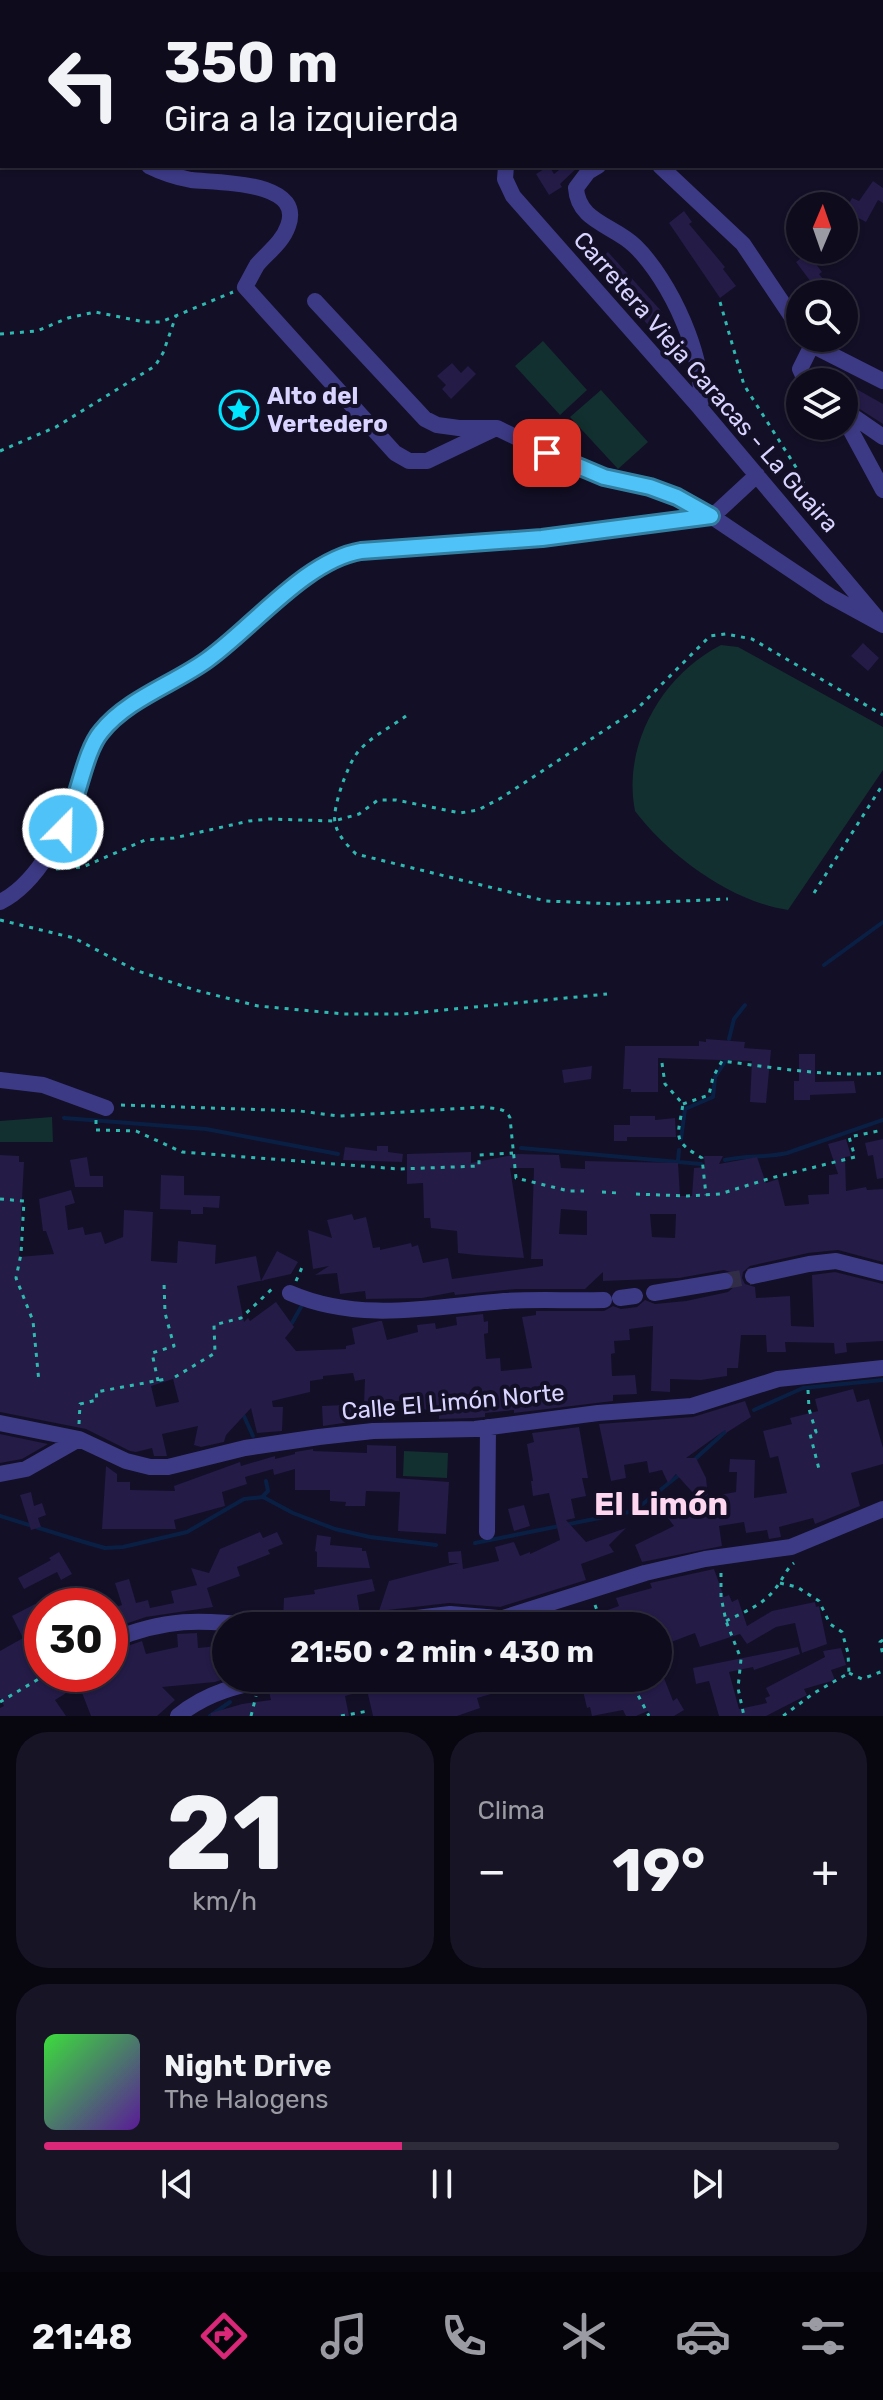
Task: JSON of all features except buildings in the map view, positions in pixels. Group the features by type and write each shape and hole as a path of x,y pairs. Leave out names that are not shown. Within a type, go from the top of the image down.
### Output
{"street":[{"path":"154,168 178,177 226,181 261,189 275,194 288,205 290,219 284,235 257,265 245,287 395,453 416,463 439,457 497,428"},
{"name":"Carretera Vieja Caracas - La Guaira","path":"506,168 505,179 513,196 700,408 811,540 877,609 883,625"},
{"path":"595,168 579,181 576,188 583,211 635,245 658,276 677,308 691,344 701,386 700,408"},
{"path":"662,168 743,244 786,308"},
{"path":"315,301 425,419 437,425 459,428 497,428 584,470 677,497 711,516 830,596 883,625"},
{"path":"828,352 883,381"},
{"path":"858,420 883,437"},
{"path":"856,440 883,490"},
{"path":"0,902 14,895 37,870 69,817 92,747 108,724 204,662 285,594 338,556 361,551 598,533 711,516 743,491 757,475"},
{"path":"0,1080 43,1085 106,1108"},
{"path":"753,1276 836,1261 883,1273"},
{"path":"654,1293 725,1281"},
{"path":"290,1293 317,1304 357,1311 524,1300 620,1298"},
{"name":"Calle El Limón Norte","path":"0,1423 79,1439 126,1461 150,1467 168,1467 245,1448 319,1437 373,1431 488,1427 598,1413 692,1406 778,1379 883,1368"},
{"path":"487,1532 488,1427"},
{"path":"0,1474 26,1469 79,1439"},
{"path":"524,1612 645,1573 719,1556 783,1548 814,1539 883,1509"},
{"path":"128,1635 181,1621 212,1623"},
{"path":"178,1716 221,1692"}],"path":[{"path":"0,334 37,331 68,318 95,312 161,322 245,287"},
{"path":"720,302 744,385 799,472 809,494 814,518 811,540"},
{"path":"0,451 56,427 148,371 163,353 176,316"},
{"path":"37,870 83,867 145,840 174,838 249,821 334,821 359,814 378,800 396,800 460,813 478,810 637,709 710,636 726,634 752,639 883,715"},
{"path":"406,716 367,743 355,756 340,792 334,821 345,844 356,854 546,901 616,904 728,899"},
{"path":"814,893 883,784"},
{"path":"0,920 74,938 135,970 258,1006 344,1014 403,1014 607,994"},
{"path":"683,1104 709,1095 713,1077 722,1061 810,1073 883,1073"},
{"path":"662,1063 665,1084 683,1104"},
{"path":"683,1104 677,1138 681,1145 702,1158 706,1195"},
{"path":"106,1108 124,1105 212,1107 339,1116 483,1107 501,1109 510,1118 516,1178 569,1191 584,1191"},
{"path":"96,1124 96,1130 116,1128 146,1134 182,1152 399,1169 479,1166 479,1155 513,1153"},
{"path":"636,1194 706,1195 733,1192 771,1178 855,1157 849,1137 883,1130"},
{"path":"602,1192 618,1193"},
{"path":"0,1199 24,1201 21,1254 16,1278 33,1321 39,1382"},
{"path":"158,1381 152,1353 174,1346 165,1313 164,1282"},
{"path":"175,1377 215,1353 214,1325 241,1318 273,1288 290,1293"},
{"path":"79,1439 80,1404 97,1400 96,1392 166,1379"},
{"path":"808,1392 816,1432 810,1434 820,1473"},
{"path":"726,1621 767,1599 789,1566 809,1551 814,1539"},
{"path":"719,1556 721,1597 726,1621 741,1659 738,1688 744,1716"},
{"path":"780,1583 797,1587 819,1601 830,1624 842,1632 849,1673"},
{"path":"589,1590 598,1612"},
{"path":"883,1640 880,1648 883,1655"},
{"path":"849,1673 862,1679 883,1671"},
{"path":"783,1716 849,1673"},
{"path":"0,1702 24,1688"},
{"path":"636,1692 649,1716"},
{"path":"795,1708 795,1716"},
{"path":"342,1716 368,1711"}],"green space":[{"path":"543,341 587,390 560,415 515,366"},
{"path":"601,390 648,442 618,469 570,417"},
{"path":"721,645 738,647 883,727 883,770 788,910 745,897 703,874 665,844 635,811 635,761 651,714 681,674"},
{"path":"52,1117 53,1142 0,1142 0,1121"},
{"path":"404,1451 448,1453 447,1478 403,1476"}],"waterway":[{"path":"824,965 883,922"},
{"path":"729,1039 734,1019 745,1005"},
{"path":"681,1139 685,1109 713,1097 715,1077 726,1060"},
{"path":"64,1118 206,1129 338,1154"},
{"path":"725,1160 787,1153 883,1120"},
{"path":"521,1148 701,1164"},
{"path":"678,1161 679,1150"},
{"path":"292,1323 301,1307"},
{"path":"754,1410 803,1388 883,1380"},
{"path":"243,1414 253,1436"},
{"path":"694,1460 725,1432"},
{"path":"475,1543 634,1511 679,1475"},
{"path":"263,1496 268,1491 266,1481"},
{"path":"0,1516 105,1548 123,1547 187,1532 244,1499 263,1497 293,1513 335,1529 370,1537 436,1545"},
{"path":"210,1716 230,1702"}],"tunnel":[{"path":"725,1281 753,1276"}],"place":[{"name":"Alto del Vertedero","path":"239,410"}],"district":[{"name":"El Limón","path":"661,1504"}],"route":[{"path":"63,829 75,803 92,747 98,734 108,724 204,662 285,594 338,556 361,551 598,533 711,516 677,497 650,487 604,477 547,453"}]}
